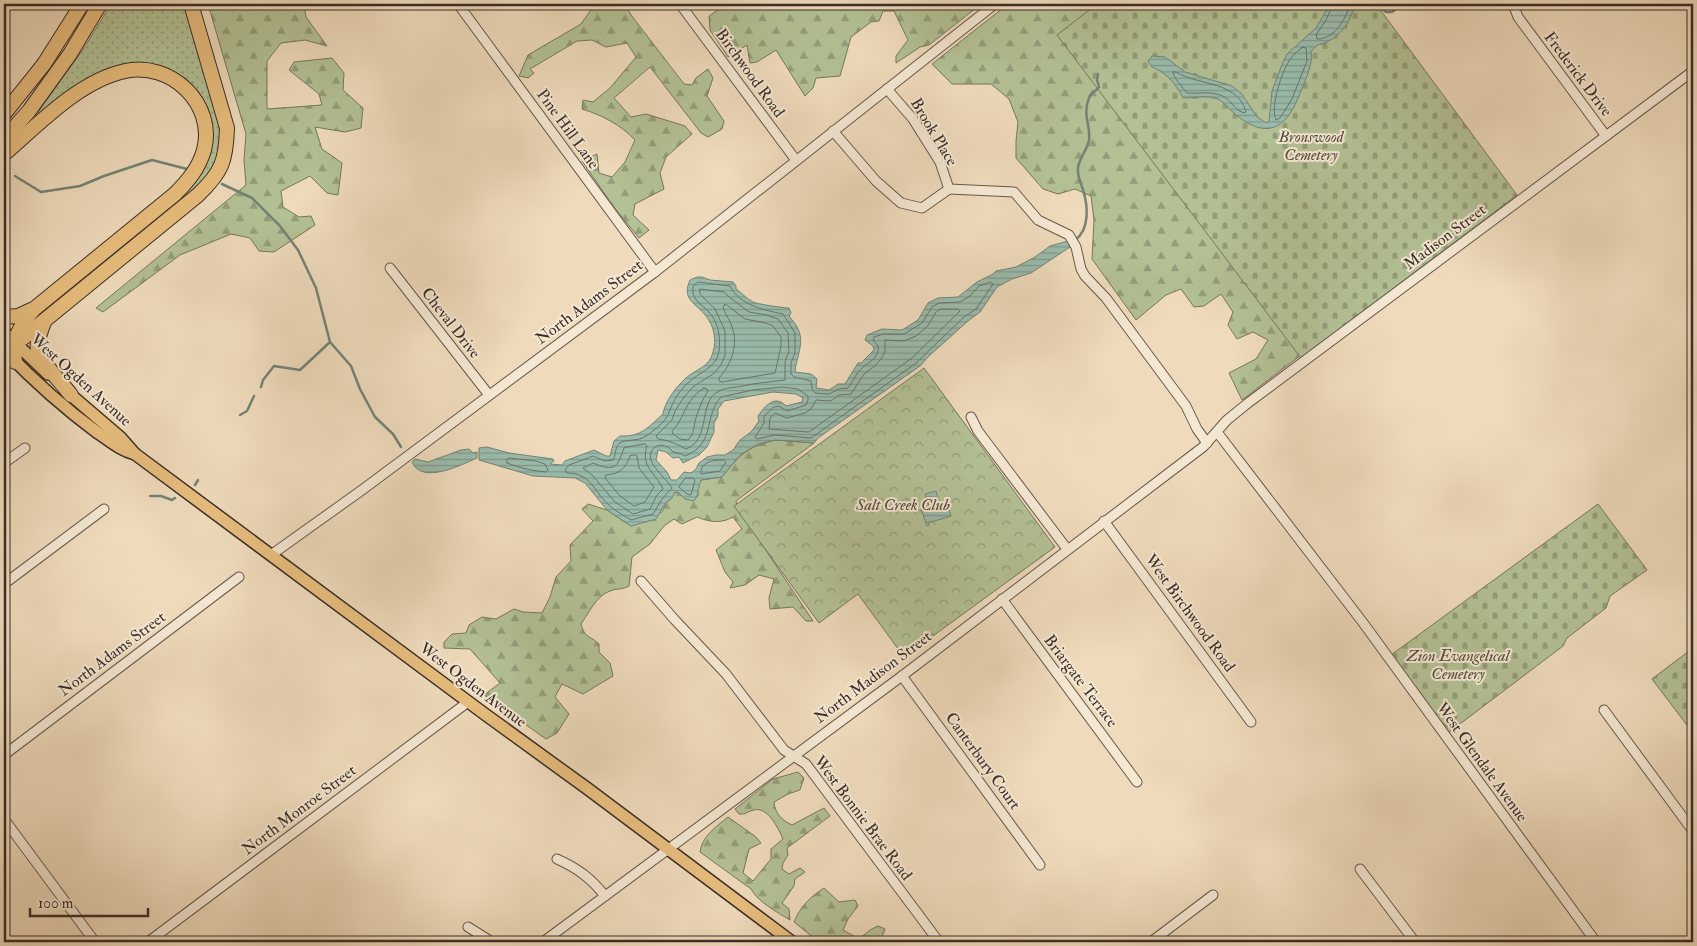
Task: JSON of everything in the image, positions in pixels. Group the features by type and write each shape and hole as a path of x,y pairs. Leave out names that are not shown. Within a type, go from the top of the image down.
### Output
{"highway":[{"path":"4,114 44,64 82,4"},
{"path":"4,139 29,111 70,54 100,4"},
{"path":"7,346 23,338 44,322 198,196 213,181 222,164 226,143 226,128 191,4"},
{"path":"4,154 79,92 105,77 128,70 164,74 182,84 196,101 204,120 206,134 204,149 198,167 188,181 175,194 34,309 7,346"},
{"path":"4,316 18,316 34,309"},
{"path":"44,322 39,337 38,350 45,363 71,395"},
{"path":"7,346 15,362"}],"main road":[{"name":"West Ogden Avenue","path":"4,332 7,346 71,395 121,438 135,454 792,942"},
{"name":"West Ogden Avenue","path":"15,362 84,423 123,451 135,454"}],"street":[{"name":"Pine Hill Lane","path":"458,4 655,272"},
{"name":"Birchwood Road","path":"680,4 795,160"},
{"name":"North Adams Street","path":"270,555 655,272 994,4"},
{"name":"Frederick Drive","path":"1514,4 1518,17 1606,136"},
{"name":"Madison Street","path":"1218,432 1227,420 1248,403 1693,70"},
{"name":"Brook Place","path":"833,131 876,181 901,203 922,208 949,189 940,162 913,119 887,89"},
{"path":"949,189 1014,192 1038,220 1069,235 1076,247 1081,269 1085,276 1106,298 1186,406 1197,429 1207,443"},
{"name":"Cheval Drive","path":"390,268 488,396"},
{"path":"970,417 978,431 1067,549"},
{"name":"North Madison Street","path":"543,942 902,676 1207,443 1218,432"},
{"name":"West Glendale Avenue","path":"1218,432 1364,624 1596,942"},
{"path":"4,463 25,448"},
{"path":"4,584 104,509"},
{"name":"West Birchwood Road","path":"1104,522 1251,722"},
{"name":"North Adams Street","path":"4,756 239,577"},
{"name":"West Bonnie Brae Road","path":"642,581 674,619 720,667 784,750 806,764 939,942"},
{"name":"Briargate Terrace","path":"1002,599 1137,782"},
{"name":"Canterbury Court","path":"902,676 1040,864"},
{"name":"North Monroe Street","path":"148,942 468,702"},
{"path":"1604,710 1693,831"},
{"path":"4,819 94,942"},
{"path":"557,859 575,867 588,877 605,896"},
{"path":"1360,868 1414,942"},
{"path":"1151,942 1213,895"},
{"path":"468,927 492,942"}],"green space":[{"path":"111,4 184,4 221,126 218,158 206,182 111,260 107,256 194,184 200,172 205,105 197,91 182,78 142,64 42,114 38,112 84,48"},
{"path":"208,4 304,4 306,17 327,46 305,40 281,43 267,61 267,109 322,105 319,94 289,70 294,62 332,58 344,73 343,90 363,108 361,128 345,132 315,127 322,149 342,163 338,195 327,193 310,176 281,191 283,207 299,217 311,216 315,225 274,252 259,251 250,238 231,234 180,255 103,312 96,308 246,185 244,160 246,134"},
{"path":"595,4 625,4 631,15 684,84 692,85 696,78 708,69 713,78 707,96 724,121 722,129 708,137 701,133 650,67 614,98 631,117 646,114 685,126 692,134 666,157 660,173 664,189 635,204 633,215 649,230 639,238 613,206 582,161 597,154 599,173 612,177 625,162 635,140 611,121 582,109 583,100 593,102 610,88 636,57 627,43 606,47 592,40 577,41 530,69 534,73 528,78 519,76 528,55 581,24"},
{"path":"720,4 981,4 929,45 920,47 896,63 896,56 908,40 894,11 883,11 879,21 871,22 851,37 840,76 816,78 813,88 805,96 776,50 757,62 750,63 747,45 728,57 710,30 709,16 722,7"},
{"path":"1008,4 1100,4 1301,355 1242,400 1229,373 1256,359 1268,340 1253,332 1237,339 1228,325 1233,312 1221,294 1204,306 1194,307 1181,289 1166,295 1136,320 1092,259 1094,220 1091,196 1075,189 1058,194 1043,189 1016,158 1018,122 1009,99 991,84 952,84 932,64"},
{"name":"Bronswood Cemetery","path":"1097,4 1376,4 1517,195 1301,358 1057,35"},
{"name":"Salt Creek Club","path":"924,368 1055,547 904,657 858,594 819,623 734,506"},
{"path":"776,440 814,443 736,501 737,507 813,621 806,621 793,607 770,609 769,598 774,579 759,575 745,585 730,588 733,582 725,572 716,550 742,529 733,517 715,522 697,517 682,524 674,519 664,526 650,544 632,557 629,586 605,593 590,610 581,624 586,635 599,644 599,652 610,663 613,676 583,694 562,684 555,697 569,714 557,733 546,739 484,695 500,683 470,649 444,648 444,642 452,634 466,633 469,625 482,617 496,619 514,609 523,612 542,613 550,597 556,577 571,561 570,545 593,521 582,509 588,504 607,510 631,526 662,512 675,492 685,499 698,496 698,486 701,480 722,477 745,452 758,445"},
{"name":"Zion Evangelical Cemetery","path":"1598,504 1647,570 1610,596 1606,608 1567,638 1563,646 1448,733 1391,655"},
{"path":"1693,648 1693,733 1652,679"},
{"path":"798,772 804,778 800,790 774,802 777,813 782,819 792,825 824,808 830,816 787,848 788,855 782,869 789,874 800,868 805,872 795,879 794,886 782,903 789,909 790,920 763,902 751,889 700,852 701,846 714,828 728,817 756,837 761,843 749,849 743,873 753,881 771,859 771,849 783,839 772,820 764,812 754,810 739,814 735,809 773,779"},
{"path":"824,888 839,902 855,900 858,906 848,919 843,930 859,939 878,926 885,929 881,939 883,942 819,942 794,922 806,903"}],"water":[{"path":"1330,4 1355,4 1349,21 1342,31 1333,39 1316,46 1311,52 1310,68 1293,108 1281,124 1273,128 1256,127 1246,122 1218,99 1206,97 1183,98 1169,78 1161,71 1152,67 1148,61 1152,56 1165,57 1185,72 1232,86 1242,94 1257,117 1266,123 1269,121 1272,91 1287,54 1316,28"},
{"path":"1068,241 1070,247 1031,273 1012,279 997,287 980,312 920,366 818,438 814,443 776,440 758,444 740,455 722,477 701,480 694,501 685,499 675,492 672,498 666,502 656,519 631,526 607,510 585,483 575,478 533,476 479,460 479,448 487,447 509,453 553,459 554,461 550,464 562,465 565,461 594,450 610,456 614,441 620,436 634,435 649,427 663,414 669,399 678,386 706,364 711,357 715,343 713,329 706,316 688,297 687,292 690,280 697,277 733,282 736,289 753,302 789,308 791,313 789,316 797,327 801,340 795,372 811,374 817,379 816,388 829,390 838,384 845,384 858,363 861,363 874,350 873,346 865,340 867,335 882,329 902,330 918,320 928,303 938,298 958,297 977,282 996,271 1016,267 1050,246","holes":["773,392 796,394 803,398 802,402 786,406 778,401 770,403 758,416 759,421 751,432 740,440 733,450 725,455 707,457 691,473 684,472 677,480 671,480 667,472 656,460 658,450 666,452 673,458 679,457 683,463 699,455 707,447 714,432 714,423 718,416 718,409 724,401"]},
{"path":"469,449 473,453 477,452 477,458 442,471 424,472 417,469 412,462 415,459 428,462"},
{"path":"936,491 940,504 947,502 951,516 928,523 929,525 927,526 921,509 929,507 925,494"}],"waterway":[{"path":"1377,4 1386,12 1392,12 1402,4"},
{"path":"1075,240 1083,230 1087,210 1078,168 1089,140 1086,110 1090,96 1099,87 1098,74"},
{"path":"15,176 41,192 80,186 152,160 187,169"},
{"path":"222,184 252,198 280,226 298,250 316,288 330,342 351,366 360,389 375,417 393,434 401,447"},
{"path":"261,387 263,380 274,366 300,370 330,342"},
{"path":"240,415 247,411 254,396"},
{"path":"195,485 198,480"},
{"path":"150,496 161,496 172,500 175,498"}]}
